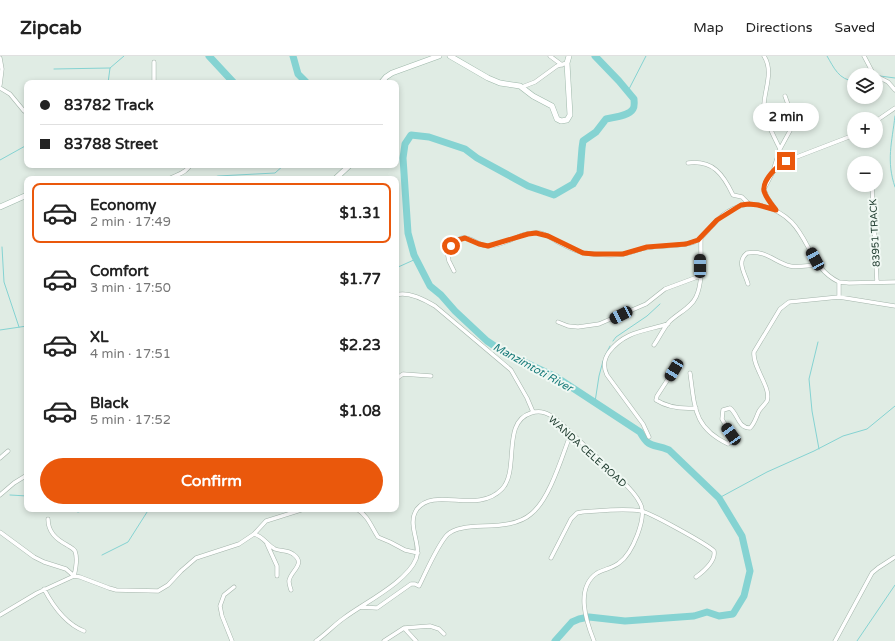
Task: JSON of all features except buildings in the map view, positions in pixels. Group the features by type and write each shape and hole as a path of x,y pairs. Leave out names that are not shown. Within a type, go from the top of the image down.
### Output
{"street":[{"path":"384,80 392,74 439,56"},
{"path":"450,56 488,78 500,83 522,87 533,96 552,106 557,119 561,122 567,120 570,115 564,64"},
{"path":"550,56 564,64"},
{"path":"522,87 535,82 564,64 569,56"},
{"path":"764,56 767,63 768,77 764,112 780,149"},
{"path":"864,56 871,68"},
{"path":"0,58 2,69 0,84"},
{"path":"154,62 154,80"},
{"path":"883,80 888,82 895,90"},
{"path":"0,88 10,94 24,111"},
{"path":"785,96 790,110 792,127 780,149 774,170 764,189 767,197 776,210 791,221 800,231 819,265 831,277 839,282 849,283 895,282"},
{"path":"883,116 895,108"},
{"path":"774,170 786,161 847,138"},
{"path":"688,163 700,162 716,169 729,184 733,195 742,197 749,204"},
{"path":"175,176 186,171 188,168"},
{"path":"338,176 347,168"},
{"name":"83951 TRACK","path":"872,192 877,282"},
{"path":"0,207 24,196"},
{"path":"454,271 449,261 447,252 454,242 462,238 488,246 528,234 542,233 583,253 619,255 647,247 686,244 701,238 717,220 737,207 749,204 776,210"},
{"path":"654,345 668,324 694,301 699,288 701,238"},
{"path":"748,284 741,264 742,259 747,253 766,255 790,266 819,265"},
{"path":"558,322 568,326 582,327 599,324 646,304 665,289 700,276"},
{"path":"839,282 839,297"},
{"path":"316,641 342,619 396,582 414,565 418,553 413,525 414,516 422,504 432,500 443,499 466,501 487,498 503,488 510,473 514,433 522,419 533,412 531,405 519,383 509,369 435,306 426,301 401,293 399,294"},
{"path":"690,373 698,417 704,427 719,440 728,444 732,438 722,419 723,410 730,408 734,412 739,422 747,428 752,426 758,413 767,401 768,397 766,389 753,357 754,352 780,308 789,302 839,297 895,306"},
{"path":"649,437 643,424 607,375 604,364 607,355 619,341 636,332 668,324"},
{"path":"674,370 657,396 656,400 677,407 696,408"},
{"path":"399,377 403,374 431,376"},
{"name":"WANDA CELE ROAD","path":"533,412 550,414 571,433 631,490 641,504 642,511"},
{"path":"360,607 377,608 411,584 419,586 442,542 452,532 463,528 507,525 524,519 535,511 550,488 571,433"},
{"path":"0,458 8,451"},
{"path":"0,495 24,477"},
{"path":"551,558 571,519 577,513 642,511 706,544 714,551 714,556 709,565 696,577"},
{"path":"594,641 585,607 584,596 586,588 596,574 620,563 629,553 639,529 642,519 642,511"},
{"path":"0,615 44,589 74,576 116,590 158,591 168,585 196,558 239,544 254,534 266,521 294,512"},
{"path":"361,512 369,520 378,537 404,550 418,553"},
{"path":"48,519 49,528 54,536 58,540 72,547 75,552 76,566 74,576"},
{"path":"0,532 34,557 44,562 66,568 74,576"},
{"path":"254,534 262,537 273,548 293,553 298,560 298,568 289,578 291,590"},
{"path":"266,542 277,566 277,576"},
{"path":"835,641 872,573 895,557"},
{"path":"232,641 222,616 220,606 224,594 234,587"},
{"path":"44,589 53,605 69,623 75,628 84,631"},
{"path":"384,641 404,628 430,626 438,629 444,634"},
{"path":"404,628 416,641"}],"waterway":[{"path":"108,80 110,68 124,56"},
{"name":"Manzimtoti River","path":"209,56 231,80"},
{"name":"Manzimtoti River","path":"293,56 298,74 304,80"},
{"name":"Manzimtoti River","path":"555,641 572,622 589,617 625,621 694,616 707,612 719,616 733,614 744,596 750,571 742,536 719,498 669,450 649,444 640,432 556,377 505,353 487,341 430,286 414,255 408,233 403,158 405,144 411,135 429,137 465,149 477,158 528,186 554,195 573,184 580,173 583,141 596,132 606,119 621,116 631,111 634,107 634,99 595,56"},
{"path":"628,91 646,56"},
{"path":"827,56 838,73 847,79"},
{"path":"54,69 110,68"},
{"path":"883,76 895,78"},
{"path":"895,116 890,160 892,178 895,187"},
{"path":"0,160 24,147"},
{"path":"218,176 275,173 281,168"},
{"path":"2,247 4,282 19,327"},
{"path":"399,267 416,259"},
{"path":"613,341 616,337 647,316 660,304"},
{"path":"0,330 24,326"},
{"path":"818,342 809,379 812,411 819,449"},
{"path":"605,356 610,346"},
{"path":"595,402 603,361"},
{"path":"719,498 767,472 843,436 867,429 895,406"},
{"path":"10,495 24,496"},
{"path":"102,555 128,542 147,512"},
{"path":"857,641 895,585"}],"route":[{"path":"451,246 454,242 462,238 488,246 519,236 536,233 542,233 577,251 589,254 619,255 647,247 663,247 686,244 701,238 717,220 741,205 758,205 776,210 764,192 764,186 774,170 786,161"}]}
